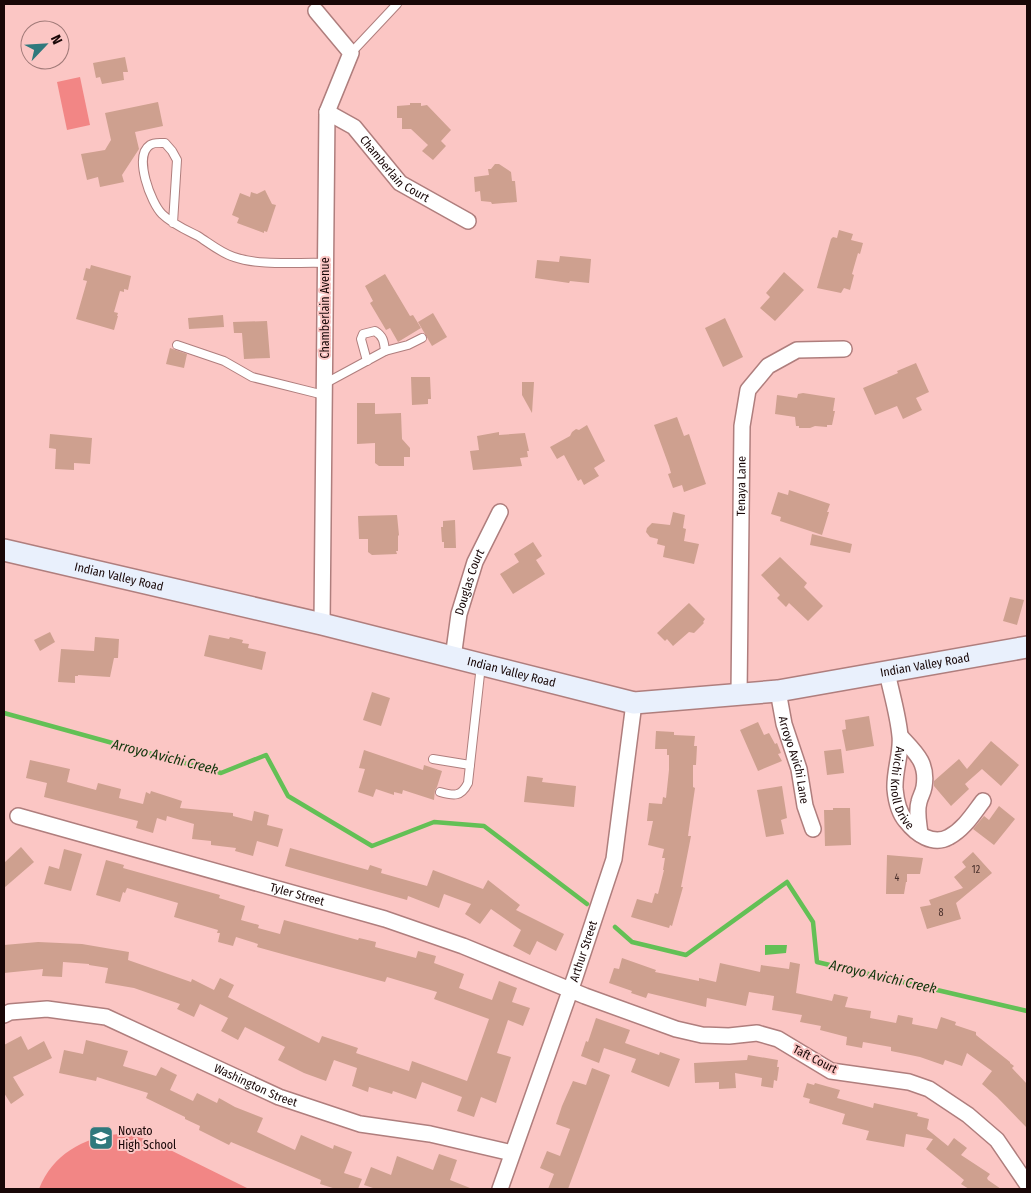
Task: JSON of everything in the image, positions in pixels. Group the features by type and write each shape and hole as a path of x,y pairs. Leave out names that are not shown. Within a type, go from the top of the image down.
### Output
{"street":[{"path":"316,11 352,54"},
{"name":"Chamberlain Avenue","path":"322,624 327,112 352,54"},
{"name":"Chamberlain Court","path":"327,112 354,127 400,184 468,221"},
{"name":"Tenaya Lane","path":"739,695 742,426 748,390 768,366 797,350 844,348"},
{"name":"Douglas Court","path":"453,658 460,614 475,562 500,512"},
{"name":"Indian Valley Road","path":"4,550 322,624 634,703 778,691 1027,647"},
{"name":"Avichi Knoll Drive","path":"887,672 900,737 895,774 897,800 906,822 920,834 934,840 947,838 962,828 983,801"},
{"name":"Arroyo Avichi Lane","path":"778,691 784,724 799,769 805,806 813,829"},
{"name":"Arthur Street","path":"500,1189 614,859 634,703"},
{"name":"Avichi Knoll Drive","path":"900,737 919,758 924,772 924,787 918,802 917,811 920,834"},
{"name":"Tyler Street","path":"18,816 385,919 464,946 570,990"},
{"name":"Taft Court","path":"570,990 676,1030 729,1036 757,1033 778,1039 832,1070 909,1082 930,1089 968,1115 997,1140 1027,1184"},
{"name":"Washington Street","path":"4,1015 10,1012 47,1009 106,1017 279,1097 360,1124 430,1134 512,1153"}],"lane":[{"path":"352,54 397,4"},
{"path":"173,223 177,160 165,143 154,143 148,146 143,155 145,180 156,208 173,223 232,256 250,262 325,263"},
{"path":"367,361 361,339 364,334 375,331 384,342 385,350"},
{"path":"177,344 224,361 252,376 324,389 385,350 408,345 422,338"},
{"path":"440,792 450,795 458,794 464,790 468,783 481,665"},
{"path":"433,759 470,765"}],"shaded area":[{"path":"80,77 90,125 67,130 57,82"},
{"path":"765,945 787,945 786,953 765,955"},
{"path":"119,1134 150,1140 249,1189 39,1189 52,1166 70,1150 93,1139"}],"building":[{"path":"125,57 128,72 123,72 124,80 102,84 100,77 96,78 93,63"},
{"path":"158,102 163,126 135,132 139,149 122,175 124,182 100,187 98,177 87,180 81,154 105,150 111,140 105,113"},
{"path":"410,103 421,103 421,106 427,105 451,130 441,141 446,146 433,160 422,151 428,145 411,129 402,129 402,118 397,118 397,106 410,105"},
{"path":"495,164 499,164 511,172 512,181 515,181 517,202 492,204 491,202 481,201 480,191 475,192 474,177 489,175 488,169 491,169"},
{"path":"265,190 272,204 276,205 267,232 264,231 264,233 237,223 239,218 232,215 240,193 250,197 251,192 257,194"},
{"path":"839,230 853,234 851,240 863,243 852,274 854,275 850,290 844,288 841,293 817,288 831,239 833,237 837,238"},
{"path":"560,256 591,259 589,283 570,281 569,283 535,278 537,260 559,262"},
{"path":"91,265 131,276 128,290 120,291 114,312 118,313 118,316 114,330 76,319 87,281 83,280 86,268 90,269"},
{"path":"784,272 804,290 775,321 760,308 770,297 766,293"},
{"path":"385,274 410,316 413,315 421,328 398,342 390,328 386,330 370,303 373,301 365,286"},
{"path":"433,313 447,337 432,346 418,322"},
{"path":"223,315 224,327 189,329 188,318"},
{"path":"725,318 743,357 723,367 705,328"},
{"path":"267,321 270,358 244,359 242,333 234,333 233,322"},
{"path":"170,348 187,354 184,368 166,364"},
{"path":"916,363 929,392 916,398 922,410 903,419 897,406 875,415 863,388"},
{"path":"411,377 430,377 431,399 428,399 428,404 412,405"},
{"path":"522,382 534,382 532,413 522,395"},
{"path":"803,393 835,398 832,425 827,425 827,427 799,428 799,426 796,426 795,417 775,414 777,395 797,398 798,394"},
{"path":"357,403 375,403 375,414 401,413 402,439 410,448 410,457 404,457 404,466 379,466 375,463 375,443 357,444"},
{"path":"677,417 684,436 689,434 706,484 684,492 682,485 673,488 668,474 671,473 669,466 654,425"},
{"path":"587,425 605,461 594,468 599,476 584,485 581,479 578,481 564,455 557,459 550,447 570,436 576,429 579,430"},
{"path":"499,432 499,435 525,433 529,451 527,451 528,457 520,458 522,466 473,470 470,451 479,450 477,436"},
{"path":"50,434 92,438 90,464 74,463 74,470 55,469 56,449 49,448"},
{"path":"789,490 830,504 822,535 780,521 781,517 771,514 778,492 788,495"},
{"path":"673,512 685,515 683,528 686,529 684,541 699,544 694,564 663,557 665,546 657,544 658,539 650,537 646,532 652,523 670,525"},
{"path":"397,515 399,535 397,554 372,555 368,552 368,539 359,539 358,516"},
{"path":"455,520 456,548 444,548 441,527 443,527 443,521"},
{"path":"812,534 852,544 850,553 810,545"},
{"path":"533,542 542,556 536,560 545,574 513,594 500,574 519,562 514,554"},
{"path":"780,557 807,583 804,587 823,606 808,621 789,603 786,607 777,598 780,595 761,575"},
{"path":"1010,597 1024,600 1017,625 1003,621"},
{"path":"689,603 705,619 704,623 694,633 689,632 673,646 667,639 665,641 657,633"},
{"path":"50,632 55,642 40,651 34,640"},
{"path":"209,635 243,640 242,643 249,644 248,648 266,652 262,670 204,656"},
{"path":"95,637 119,639 118,658 114,658 110,677 78,675 75,676 75,683 58,682 61,649 94,651"},
{"path":"372,692 390,698 381,726 363,720"},
{"path":"869,716 874,746 846,751 842,730 846,729 845,720"},
{"path":"758,722 764,735 769,733 775,744 777,743 781,753 778,754 782,761 758,771 740,730"},
{"path":"656,731 674,732 674,735 695,736 694,746 697,746 696,765 693,765 693,787 695,788 688,836 691,836 681,887 683,887 672,926 670,925 669,928 631,917 637,899 652,903 655,893 658,894 664,870 665,858 662,858 664,849 648,845 653,821 647,821 649,803 662,804 663,797 666,798 669,770 667,749 655,749"},
{"path":"991,741 1019,765 1001,786 982,769 965,784 969,789 951,806 934,786 934,781 959,759 967,769"},
{"path":"841,749 844,773 827,775 824,751"},
{"path":"364,750 423,770 424,765 442,771 435,790 434,800 403,790 402,794 394,792 394,795 376,789 373,797 358,792 365,769 359,768"},
{"path":"30,760 70,769 67,782 96,790 98,783 121,789 119,798 143,804 146,792 150,794 151,791 182,801 180,808 233,813 233,816 252,821 254,811 269,815 267,825 283,829 278,847 257,841 253,856 235,851 236,848 211,845 211,841 192,839 194,824 167,816 166,821 157,818 153,833 136,828 138,821 44,797 47,783 26,778"},
{"path":"527,776 543,778 542,782 576,786 574,807 524,802"},
{"path":"782,786 787,818 781,820 784,834 766,837 757,790"},
{"path":"999,806 1015,819 994,845 973,829 984,816 989,820"},
{"path":"833,808 850,808 851,845 825,846 824,810 833,810"},
{"path":"21,847 34,862 4,888 4,863"},
{"path":"290,848 368,870 370,865 382,869 381,873 427,886 433,870 483,889 488,880 520,905 516,910 564,934 556,951 537,941 530,955 513,946 521,930 491,909 480,924 465,914 471,904 444,894 439,908 408,896 407,900 285,866"},
{"path":"64,849 82,854 71,891 44,884 49,866 59,869"},
{"path":"973,852 992,873 956,903 961,919 927,929 920,907 931,905 929,900 963,888 954,877 966,867 962,862"},
{"path":"887,855 923,858 920,874 907,874 904,894 886,894"},
{"path":"106,860 124,865 123,868 220,895 219,898 245,906 241,920 259,925 258,928 280,934 284,920 358,940 359,938 376,942 375,947 416,958 418,951 436,956 434,963 464,974 459,988 492,1000 499,981 517,988 512,1002 530,1008 523,1026 508,1020 497,1053 511,1057 496,1103 481,1097 474,1117 457,1111 462,1097 422,1082 416,1099 393,1091 392,1094 369,1087 368,1092 352,1086 357,1068 334,1060 326,1081 278,1060 285,1047 245,1027 238,1040 221,1031 228,1018 200,1004 194,1017 177,1009 180,1004 134,988 105,983 108,968 63,962 62,977 42,976 43,969 4,973 4,945 38,942 82,944 129,952 128,960 191,982 192,979 214,990 220,978 234,985 228,997 319,1043 322,1036 358,1048 356,1053 409,1071 412,1061 467,1081 489,1019 434,999 437,992 387,977 385,982 257,947 258,944 236,937 233,946 218,942 220,933 217,933 218,930 174,917 178,903 127,888 125,893 123,892 120,902 96,895"},
{"path":"622,958 656,970 655,972 699,981 699,978 716,982 720,963 760,972 761,965 789,969 790,962 800,964 796,993 832,1001 834,994 848,997 845,1007 871,1011 870,1018 896,1023 898,1015 913,1018 912,1024 937,1029 941,1017 956,1022 955,1025 976,1032 976,1035 1014,1066 1012,1068 1027,1084 1027,1128 982,1084 992,1071 967,1053 962,1066 945,1060 943,1065 920,1057 891,1051 891,1047 863,1042 862,1048 846,1045 847,1037 820,1030 821,1026 800,1022 802,1015 772,1010 774,996 749,992 746,1006 707,998 706,1007 648,993 646,998 609,983 614,968 619,969"},
{"path":"596,1018 630,1030 625,1043 659,1055 660,1052 680,1059 669,1087 631,1072 636,1059 604,1048 599,1063 581,1056"},
{"path":"21,1036 28,1050 44,1041 52,1058 13,1077 24,1095 11,1104 4,1093 4,1045"},
{"path":"86,1040 128,1051 123,1066 156,1076 161,1067 177,1075 170,1090 193,1101 197,1093 217,1103 219,1098 235,1107 263,1118 257,1132 295,1150 301,1135 333,1149 334,1145 352,1152 344,1173 362,1179 358,1189 336,1189 320,1184 321,1180 231,1142 229,1145 199,1130 200,1126 185,1119 185,1117 146,1098 148,1093 97,1077 96,1081 59,1073 64,1050 83,1054"},
{"path":"748,1055 778,1060 777,1081 774,1080 773,1088 761,1086 762,1078 735,1073 736,1088 719,1089 719,1082 695,1083 694,1063 747,1060"},
{"path":"592,1068 610,1075 568,1189 548,1189 554,1174 540,1168 547,1151 560,1156 570,1129 556,1124 562,1106 573,1081 586,1085"},
{"path":"807,1083 814,1085 815,1083 840,1090 837,1098 873,1108 874,1103 918,1113 917,1116 929,1119 927,1129 948,1146 954,1138 967,1148 961,1155 990,1174 987,1178 988,1180 1001,1189 969,1189 961,1184 964,1180 926,1149 933,1139 906,1134 904,1147 866,1140 869,1131 842,1124 845,1114 809,1103 810,1099 803,1097"},
{"path":"439,1154 457,1160 450,1180 470,1189 376,1189 364,1185 371,1167 391,1175 397,1156 433,1170"}],"waterway":[{"name":"Arroyo Avichi Creek","path":"4,713 221,773 266,755 288,796 372,846 434,822 484,826 587,904"},
{"name":"Arroyo Avichi Creek","path":"615,927 632,942 686,955 787,882 813,922 817,962 1027,1011"}],"place":[{"name":"Novato High School","path":"101,1138"}]}
